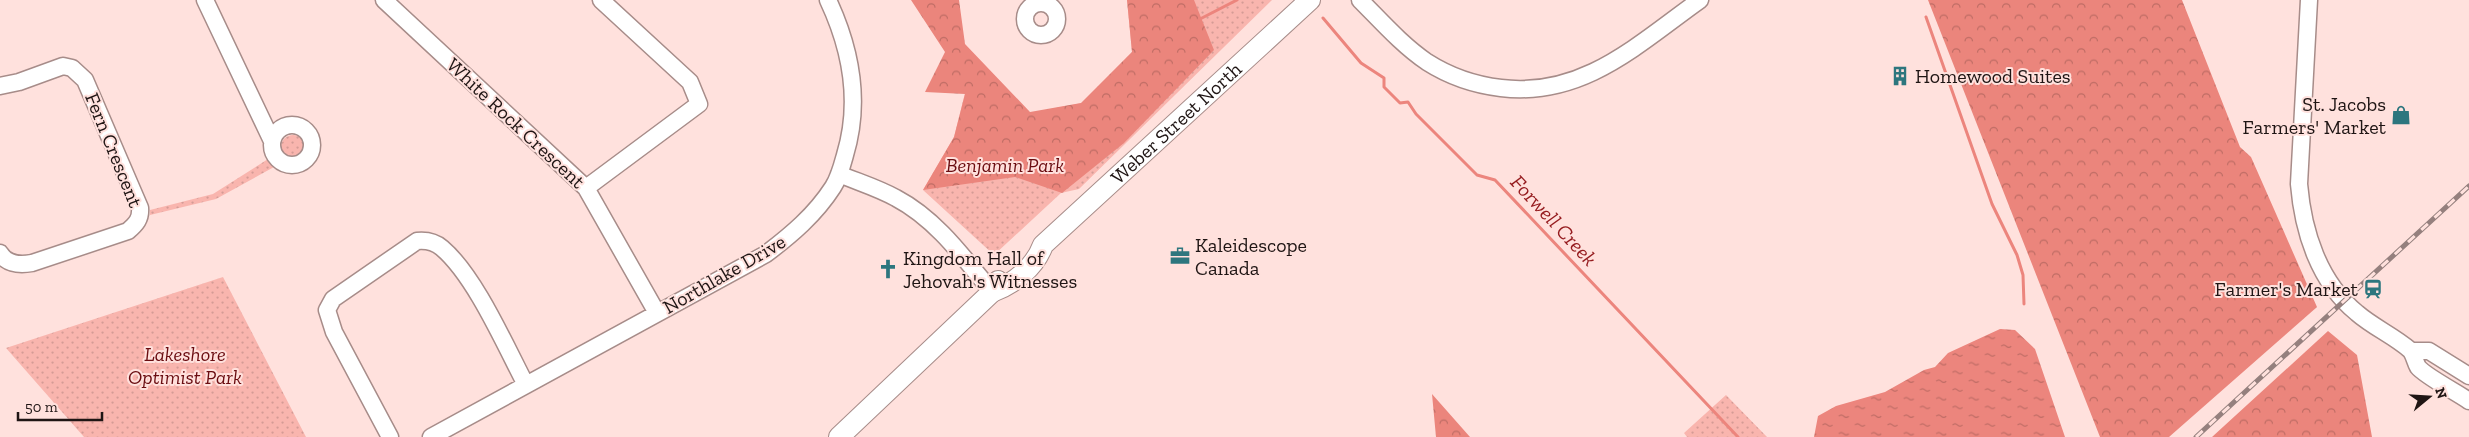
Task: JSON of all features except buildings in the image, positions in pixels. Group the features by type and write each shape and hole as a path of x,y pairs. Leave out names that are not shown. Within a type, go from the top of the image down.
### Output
{"main road":[{"name":"Weber Street North","path":"839,437 992,292 1004,287 1018,277 1036,260 1043,245 1310,0"}],"street":[{"path":"205,0 272,141"},
{"name":"White Rock Crescent","path":"384,0 567,168 586,188 657,313"},
{"path":"586,188 699,104 690,82 601,0"},
{"name":"Northlake Drive","path":"431,437 766,254 798,230 833,186 839,174 849,141 853,86 850,60 844,39 828,0"},
{"path":"1360,0 1411,50 1437,68 1476,84 1526,90 1572,82 1601,69 1700,0"},
{"path":"2309,0 2300,184 2301,208 2306,230 2325,274 2344,302 2357,314 2411,351 2419,368 2469,401"},
{"name":"Fern Crescent","path":"0,86 19,82 63,66 79,73 85,80 140,208 140,215 137,223 128,231 32,263 16,265 1,257 0,253"},
{"path":"839,174 895,197 910,206 942,234 992,292"},
{"path":"390,437 334,332 327,310 333,299 417,241 427,240 441,247 462,270 526,385"},
{"path":"2411,351 2429,351 2469,376"}],"green space":[{"name":"Benjamin Park","path":"911,0 959,0 965,44 1030,112 1081,103 1132,52 1127,0 1194,0 1214,50 1124,143 1062,193 1015,177 923,190 954,137 965,94 925,92 945,52"},
{"name":"Benjamin Park","path":"1127,0 1272,0 1079,189 1061,193 994,255 923,190 954,137 965,93 1030,113 1082,103 1132,52"},
{"path":"1928,0 2182,0 2240,147 2251,157 2317,307 2169,437 2100,437"},
{"path":"293,135 301,139 305,147 301,155 293,159 285,155 281,147 285,139"},
{"path":"268,159 274,167 216,199 150,215 150,210 213,194"},
{"name":"Lakeshore Optimist Park","path":"223,277 306,437 84,437 6,348"},
{"path":"2328,331 2357,355 2372,437 2212,437"},
{"path":"1432,394 1470,437 1436,437"},
{"path":"1726,395 1767,437 1687,437 1684,433"}],"water":[{"path":"2000,329 2015,330 2035,349 2065,437 1814,437 1818,416 1836,406 1885,392 1924,370 1935,367 1948,353"}],"waterway":[{"name":"Forwell Creek","path":"1200,19 1237,0"},
{"path":"1926,17 1992,204 2017,255 2023,275 2024,304"},
{"name":"Forwell Creek","path":"1323,18 1361,63 1384,78 1384,87 1400,103 1408,102 1416,114 1477,175 1495,180 1738,437"}],"railway":[{"path":"2196,437 2469,186"}],"place":[{"name":"Homewood Suites","path":"1900,76"},
{"name":"St. Jacobs Farmers' Market","path":"2401,115"},
{"name":"Kaleidescope Canada","path":"1180,256"},
{"name":"Kingdom Hall of Jehovah's Witnesses","path":"888,269"},
{"name":"Farmer's Market","path":"2373,289"}]}
